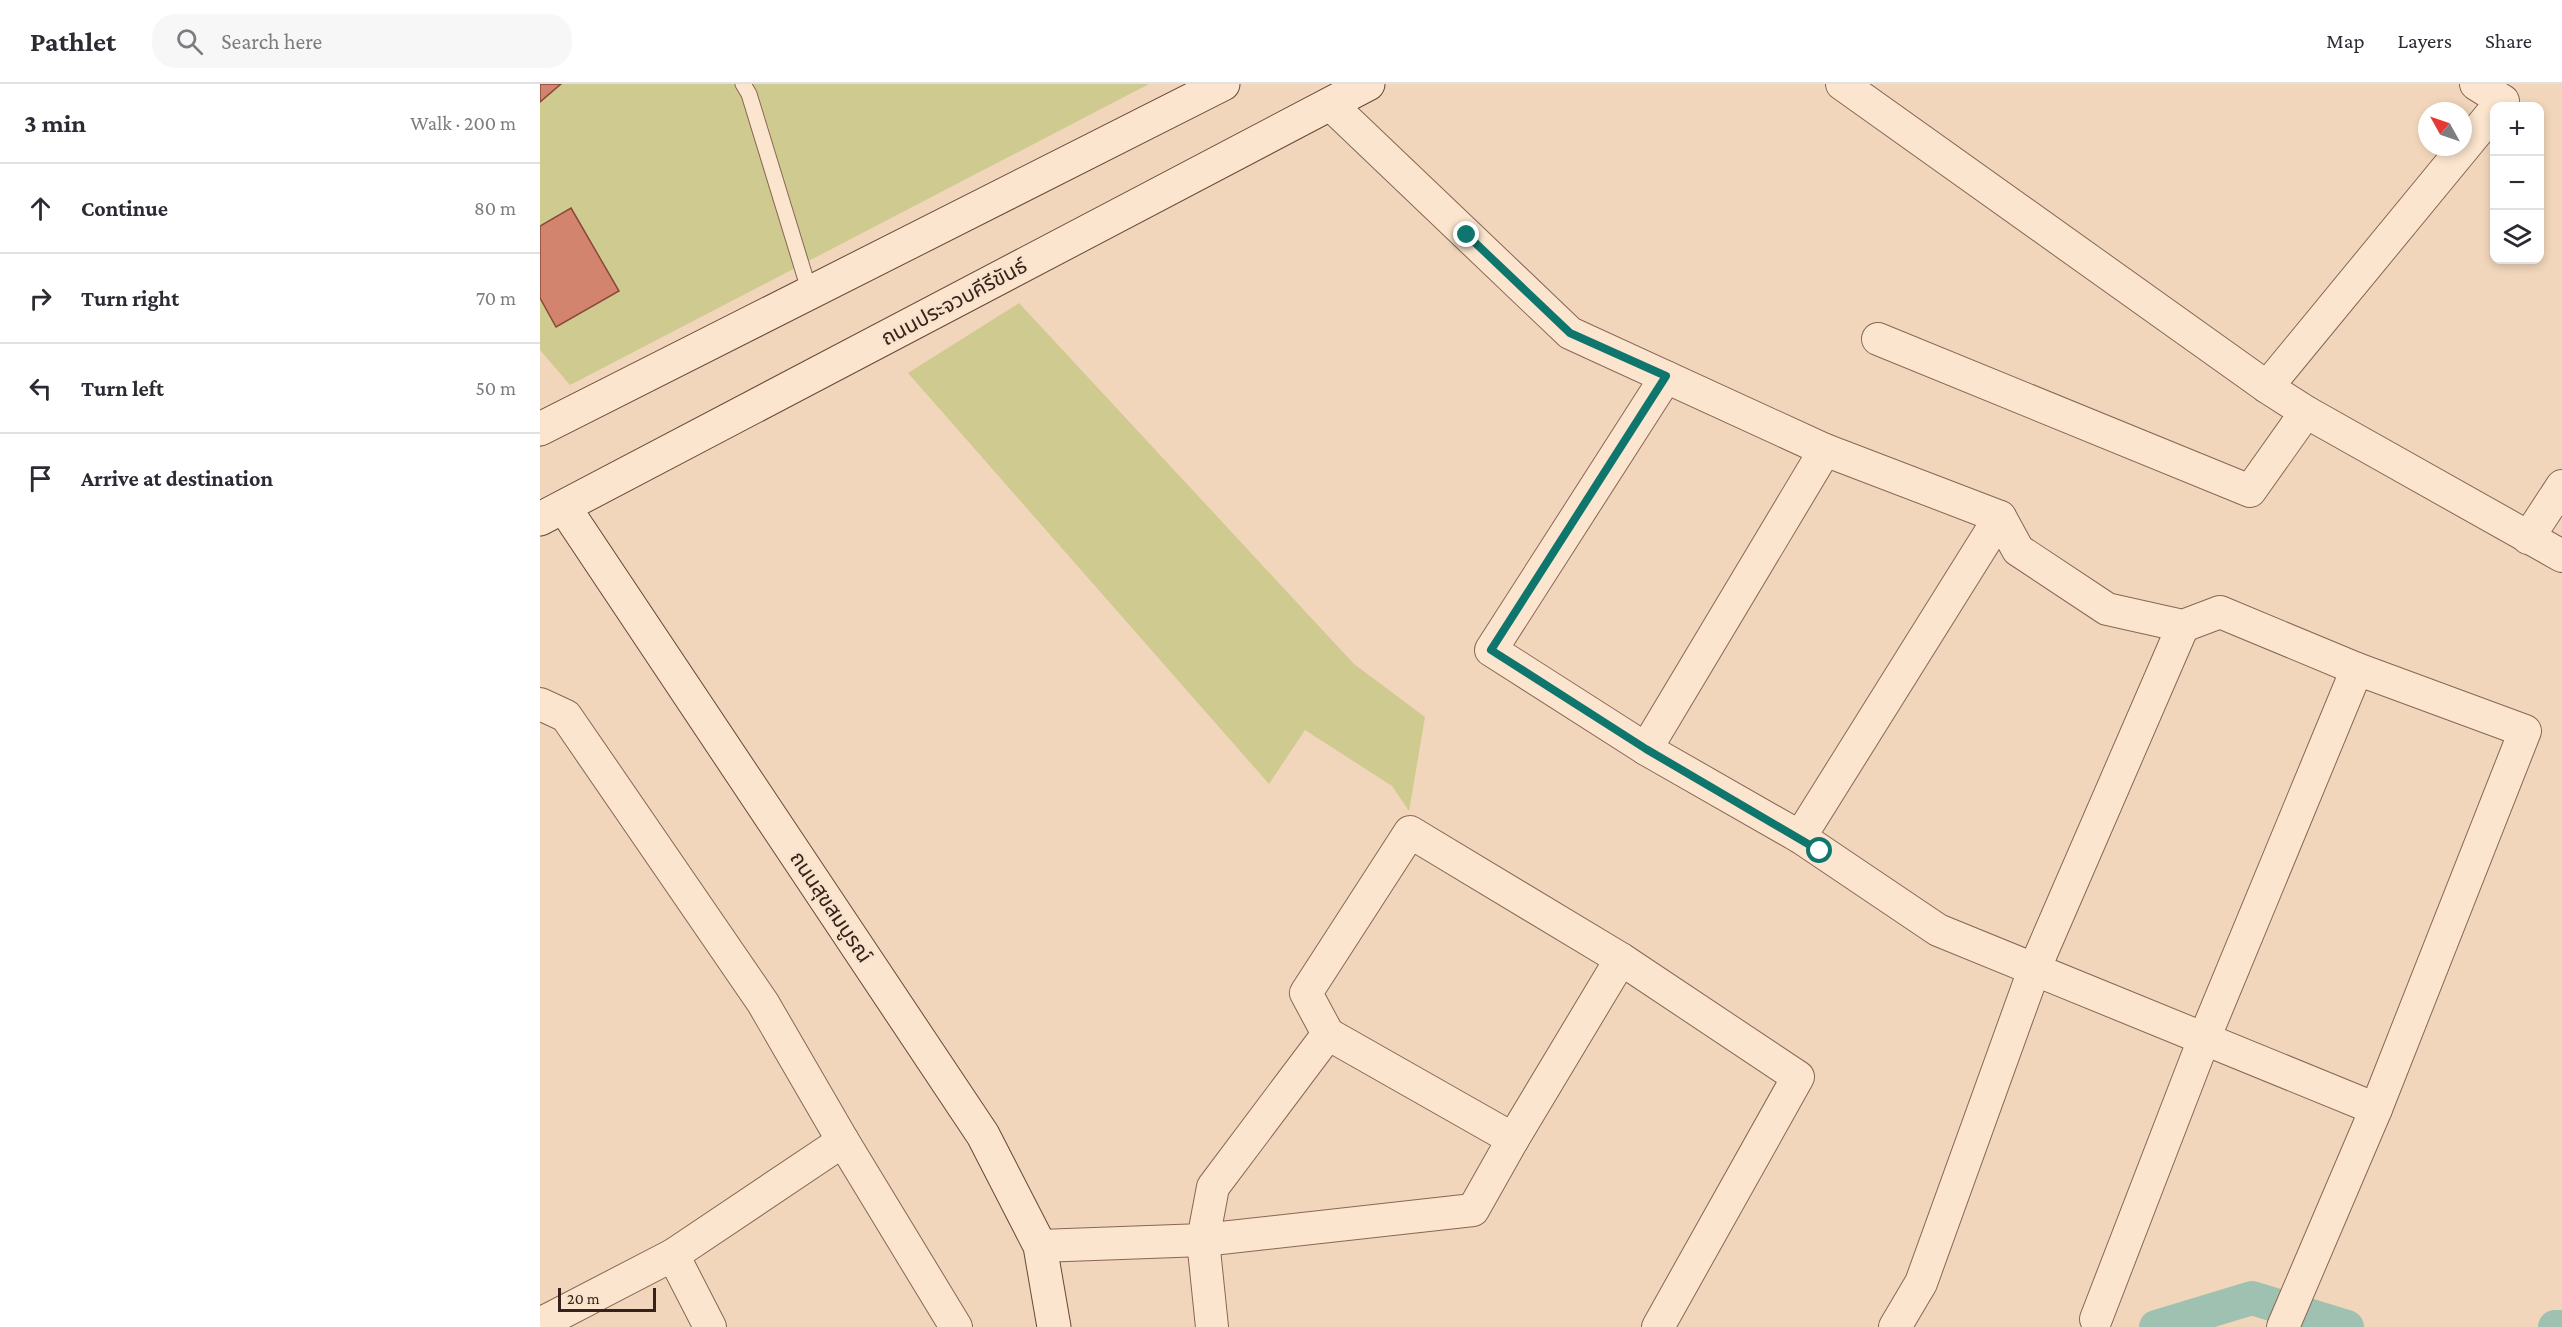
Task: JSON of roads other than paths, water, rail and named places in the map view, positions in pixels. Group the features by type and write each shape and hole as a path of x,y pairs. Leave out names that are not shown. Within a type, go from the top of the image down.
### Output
{"main road":[{"path":"540,429 1223,84"},
{"name":"ถนนประจวบคีรีขันธ์","path":"552,513 1368,84"},
{"name":"ถนนสุขสมบูรณ์","path":"552,513 983,1136 1040,1246 1054,1327"}],"street":[{"path":"1842,84 2267,387 2306,412 2562,556"},
{"path":"2267,387 2503,101 2476,84"},
{"path":"1330,104 1570,333 1825,450 2000,517 2018,550 2107,609 2183,626 2220,612 2357,669 2525,731 2376,1109 2283,1327"},
{"path":"1878,339 2250,491 2306,412"},
{"path":"1666,376 1491,650 1646,749 1800,837 1938,930 2376,1109"},
{"path":"1646,749 1825,450"},
{"path":"2528,538 2562,486"},
{"path":"1800,837 2000,517"},
{"path":"1895,1327 1921,1283 2034,970 2183,626"},
{"path":"2096,1319 2204,1039 2357,669"},
{"path":"540,704 566,716 763,1003 843,1141 956,1327"},
{"path":"1513,1139 1328,1034 1306,993 1410,832 1620,959 1798,1077 1658,1327"},
{"path":"1040,1246 1203,1240 1473,1210 1620,959"},
{"path":"1212,1327 1203,1240 1213,1187 1328,1034"},
{"path":"540,1324 673,1255 843,1141"},
{"path":"673,1255 710,1327"}],"lane":[{"path":"743,84 749,94 810,292"}],"waterway":[{"path":"2156,1327 2252,1298 2347,1327"},
{"path":"2555,1327 2562,1327"}]}
